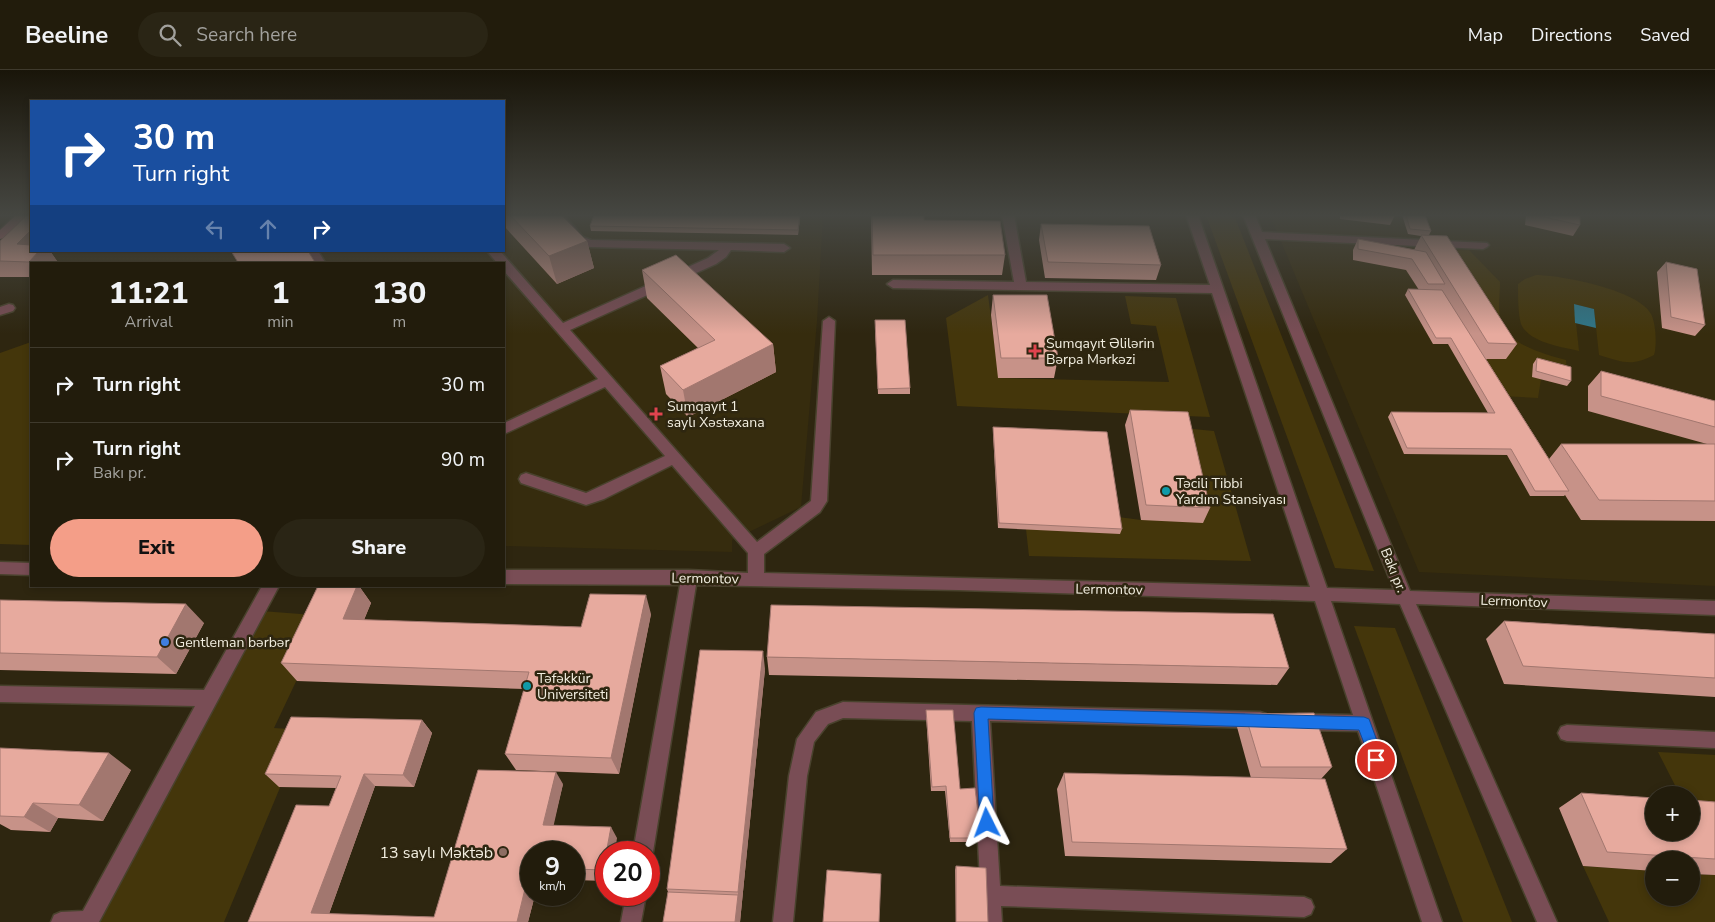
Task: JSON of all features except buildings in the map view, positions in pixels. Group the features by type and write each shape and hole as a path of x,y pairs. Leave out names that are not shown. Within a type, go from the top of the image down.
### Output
{"street":[{"path":"560,329 712,261 721,255"},
{"path":"1015,255 1021,286"},
{"path":"1206,255 1432,922"},
{"name":"Bakı pr.","path":"1265,255 1405,597 1547,922"},
{"path":"505,265 756,551 756,580"},
{"path":"893,284 1218,289"},
{"path":"756,551 815,508 819,501 829,321"},
{"path":"505,429 606,381"},
{"path":"526,479 586,498 599,495 674,458"},
{"path":"0,568 30,569"},
{"name":"Lermontov","path":"505,576 688,577 1320,594 1715,608"},
{"path":"645,841 688,577"},
{"path":"61,922 88,922 270,587"},
{"path":"0,694 209,698"},
{"path":"783,922 798,776 806,739 822,718 843,710 1364,723"},
{"path":"981,713 992,922"},
{"path":"1567,733 1715,740"},
{"path":"991,896 1304,907"},
{"path":"631,922 634,906"}],"shaded area":[{"name":"Sumqayıt 1 saylı Xəstəxana","path":"43,255 821,255 801,507 732,540 732,552 505,546 505,262 52,262"},
{"path":"1221,255 1250,255 1374,571 1335,568"},
{"path":"1287,255 1715,255 1715,586 1419,572"},
{"path":"1440,255 1474,255 1500,282 1500,318 1503,327 1509,335 1537,351 1566,360 1567,373 1541,379 1538,398 1502,396 1478,359 1506,359"},
{"path":"1536,275 1580,281 1616,291 1644,305 1651,314 1654,323 1656,340 1654,355 1639,361 1627,362 1599,355 1594,309 1574,304 1579,351 1555,346 1531,336 1521,324 1518,284"},
{"path":"988,295 999,378 1169,382 1156,326 1131,324 1125,296 1176,298 1210,417 957,406 946,318"},
{"path":"30,342 30,545 0,544 0,353"},
{"path":"1182,428 1214,431 1251,561 1029,556 1026,529 1118,517 1141,520"},
{"path":"261,611 327,616 274,728 304,730 224,922 96,922"},
{"path":"1354,626 1395,628 1512,922 1463,922"},
{"path":"1658,752 1715,755 1715,819 1700,818 1700,786 1675,786"},
{"path":"1583,866 1645,870 1645,906 1700,906 1700,874 1715,875 1715,922 1609,922"}],"water":[{"path":"1574,304 1594,309 1596,328 1575,323"}],"place":[{"name":"Sumqayıt Əlilərin Bərpa Mərkəzi","path":"1035,351"},
{"name":"Sumqayıt 1 saylı Xəstəxana","path":"656,414"},
{"name":"Təcili Tibbi Yardım Stansiyası","path":"1166,491"},
{"name":"Gentleman bәrbәr","path":"165,642"},
{"name":"Təfəkkür Universiteti","path":"527,686"},
{"name":"13 saylı Məktəb","path":"503,852"}],"route":[{"path":"987,823 981,713 1364,723 1376,760"}]}
